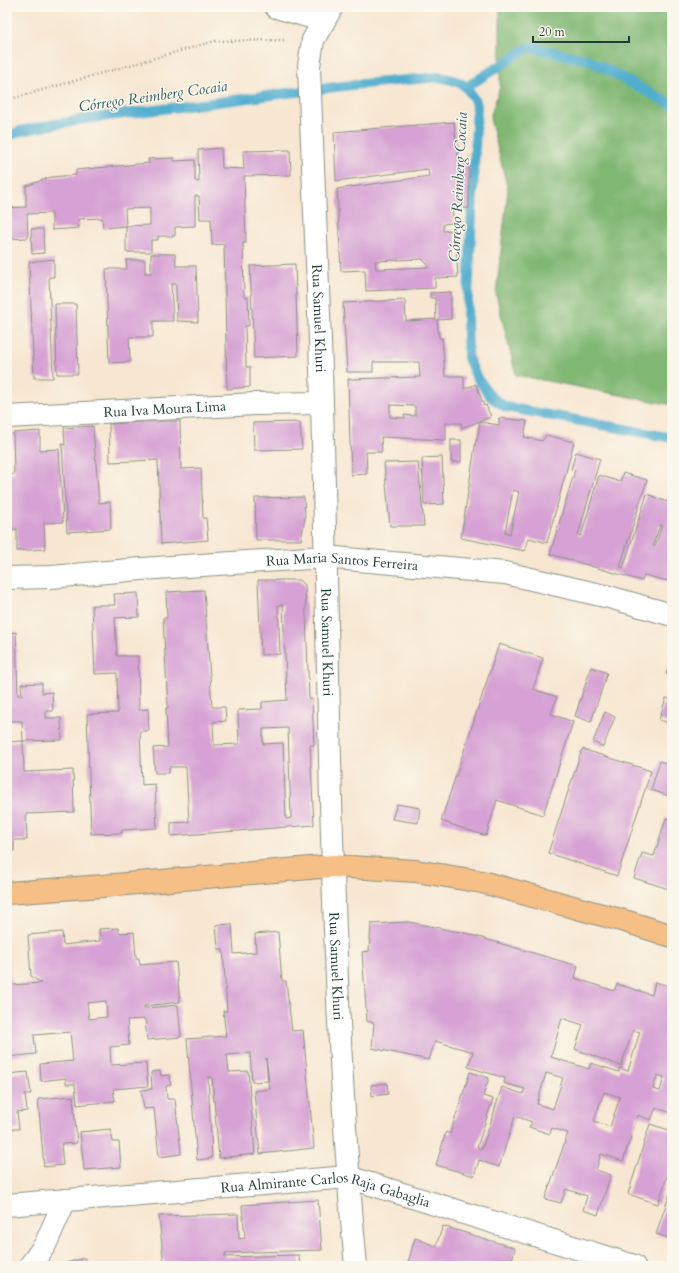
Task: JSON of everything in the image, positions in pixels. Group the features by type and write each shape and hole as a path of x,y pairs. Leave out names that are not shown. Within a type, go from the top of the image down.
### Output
{"main road":[{"path":"7,893 333,866 416,871 482,882 628,922 672,936"}],"street":[{"path":"276,7 328,14"},
{"name":"Rua Samuel Khuri","path":"328,14 313,40 309,66 322,403 324,557 333,866 348,1177 356,1266"},
{"name":"Rua Iva Moura Lima","path":"7,417 254,404 322,403"},
{"name":"Rua Maria Santos Ferreira","path":"7,578 51,577 141,569 324,557 505,573 609,597 672,615"},
{"name":"Rua Almirante Carlos Raja Gabaglia","path":"7,1205 348,1177 634,1266"},
{"path":"30,1266 45,1245 65,1200"}],"path":[{"path":"7,100 215,41 313,40"}],"green space":[{"path":"500,7 672,7 672,405 516,375 496,294 508,190 490,118 500,87"}],"building":[{"path":"454,122 459,165 469,163 469,208 452,209 454,223 443,224 443,231 455,230 458,277 435,278 435,288 366,291 365,270 341,271 337,189 429,176 428,169 336,181 334,132","holes":["422,259 430,267 376,269 375,261"]},
{"path":"221,148 222,168 244,169 243,151 290,150 291,175 244,176 246,243 243,243 244,297 248,297 249,326 245,326 246,367 250,367 250,387 227,389 224,244 212,245 211,219 200,219 199,196 195,196 195,226 175,227 175,236 158,236 158,240 151,240 151,252 126,252 126,226 103,228 102,218 78,219 79,228 52,230 52,213 27,214 28,238 7,239 7,208 26,207 26,186 51,177 76,175 76,170 149,163 148,159 174,158 174,161 195,160 195,181 199,182 198,150","holes":["150,208 150,225 126,226 125,209"]},
{"path":"31,229 43,229 44,253 32,254"},
{"path":"151,254 175,254 176,266 196,266 198,322 177,321 176,284 171,284 173,321 153,321 153,337 129,337 130,362 109,363 106,269 127,269 126,260 145,260 145,273 151,273"},
{"path":"54,259 54,277 49,277 53,378 34,378 29,262"},
{"path":"295,264 298,356 254,358 250,266"},
{"path":"451,292 451,319 437,320 439,338 442,338 445,376 464,376 464,389 476,384 484,406 486,405 491,417 462,428 461,423 446,423 446,440 381,437 382,452 366,452 367,474 351,475 348,379 420,377 419,362 373,362 373,372 347,372 343,303 405,300 406,321 436,319 435,298 430,298 430,293","holes":["390,405 415,406 415,416 404,415 405,418 390,417"]},
{"path":"55,304 76,304 78,374 57,374"},
{"path":"499,418 527,421 524,437 542,441 546,435 574,442 547,543 529,538 525,551 461,538 480,422 499,425","holes":["513,490 519,492 510,534 505,532"]},
{"path":"180,421 181,469 201,468 203,518 206,518 208,540 161,544 158,460 110,462 109,424"},
{"path":"300,422 302,449 254,450 253,423"},
{"path":"93,426 99,503 110,502 111,529 67,532 62,444 65,445 64,428"},
{"path":"40,431 40,450 59,449 63,522 44,523 45,549 17,551 17,529 7,530 7,475 14,474 13,433"},
{"path":"451,440 461,440 461,462 451,462"},
{"path":"576,452 600,459 578,535 581,536 599,475 620,482 623,473 647,480 620,567 623,568 647,494 667,502 672,488 672,582 644,575 642,581 550,554 575,470 571,469","holes":["660,525 662,525 655,547 653,546"]},
{"path":"442,457 444,504 424,505 422,458"},
{"path":"418,462 424,526 390,526 384,463"},
{"path":"304,497 305,517 301,540 256,540 255,498"},
{"path":"258,580 300,580 305,585 309,699 312,699 314,745 310,745 314,825 171,836 171,823 189,822 186,767 169,767 169,773 155,773 153,748 168,747 166,708 168,708 163,618 167,618 166,592 204,590 212,707 225,707 226,721 213,722 214,745 239,744 238,710 262,709 262,702 287,700 283,605 278,605 280,654 261,655","holes":["288,728 291,818 286,819 283,743 263,744 263,729"]},
{"path":"138,593 139,617 115,618 117,656 138,656 139,710 148,709 149,731 140,731 142,785 155,784 157,828 122,830 122,833 91,834 87,714 118,713 117,673 95,674 92,605 115,605 114,594"},
{"path":"16,632 18,695 22,695 21,684 42,683 42,693 52,692 53,711 46,711 46,718 61,718 62,740 23,741 22,721 7,721 7,633"},
{"path":"499,644 543,658 533,689 557,697 551,714 573,722 543,815 497,800 486,836 441,821"},
{"path":"672,656 672,677 666,674"},
{"path":"591,667 607,673 591,722 575,716"},
{"path":"666,698 672,700 672,724 659,720"},
{"path":"605,712 615,717 603,747 593,742"},
{"path":"23,741 24,772 73,770 74,812 26,814 27,840 14,840 14,851 7,851 7,742"},
{"path":"582,749 651,771 617,876 548,853"},
{"path":"660,761 672,765 672,797 651,790"},
{"path":"397,804 420,808 418,823 392,819"},
{"path":"666,818 672,820 672,890 634,878 642,853 654,856"},
{"path":"408,922 465,933 578,966 575,978 614,991 617,984 652,995 655,982 672,987 672,1113 656,1108 651,1120 638,1115 623,1161 601,1154 596,1170 611,1175 598,1215 583,1210 587,1196 566,1189 561,1203 545,1199 568,1133 552,1128 550,1134 529,1127 532,1122 515,1116 499,1167 479,1160 474,1176 436,1165 446,1132 450,1134 470,1072 489,1078 483,1096 493,1099 477,1147 482,1149 502,1087 523,1094 525,1089 504,1083 505,1078 468,1067 473,1052 435,1041 429,1060 372,1048 374,1023 367,1021 362,952 369,951 371,924","holes":["562,1018 583,1025 575,1049 621,1066 633,1030 640,1032 628,1071 619,1068 619,1072 591,1063 589,1069 551,1057","546,1073 563,1078 553,1109 537,1104","657,1075 664,1077 660,1091 653,1089","604,1092 620,1097 610,1127 594,1121"]},
{"path":"232,924 234,954 256,952 255,934 278,932 282,981 286,981 292,1031 303,1030 314,1148 260,1154 254,1091 270,1089 266,1058 268,1081 252,1082 250,1053 227,1055 229,1072 248,1071 255,1154 219,1158 212,1077 208,1077 212,1158 197,1160 187,1039 226,1036 223,1011 227,1011 223,949 218,949 216,925"},
{"path":"118,928 119,933 134,932 136,958 139,958 140,965 176,962 180,1002 144,1006 144,1008 178,1005 181,1037 147,1040 145,1019 127,1020 129,1045 110,1047 111,1065 146,1063 148,1086 113,1089 115,1101 77,1105 75,1084 66,1084 66,1078 41,1081 40,1064 73,1061 70,1032 34,1035 36,1054 7,1057 7,954 11,985 41,983 31,976 28,935 62,932 63,945 100,941 99,929","holes":["106,1001 107,1017 89,1019 87,1003"]},
{"path":"160,1071 161,1076 170,1075 171,1085 166,1086 167,1099 175,1099 181,1154 159,1157 154,1108 144,1109 141,1090 152,1089 151,1072"},
{"path":"28,1072 31,1094 25,1094 27,1111 17,1112 19,1129 7,1129 7,1074"},
{"path":"387,1083 388,1094 372,1096 371,1085"},
{"path":"73,1096 77,1143 61,1144 63,1165 44,1167 38,1099"},
{"path":"650,1124 672,1131 672,1162 658,1204 628,1194"},
{"path":"111,1129 113,1142 119,1142 121,1167 84,1170 80,1132"},
{"path":"672,1187 672,1239 656,1234"},
{"path":"318,1200 322,1250 225,1253 225,1257 299,1255 300,1266 164,1266 159,1216 238,1214 239,1239 245,1238 242,1205"},
{"path":"443,1226 515,1248 512,1260 529,1264 528,1266 407,1266 415,1238 436,1246"},
{"path":"85,1258 85,1266 66,1266 66,1263"}],"waterway":[{"path":"468,86 529,47 589,60 672,105"},
{"name":"Córrego Reimberg Cocaia","path":"7,137 20,131 84,119 351,85 439,77 459,82 470,92 477,105 467,319 468,358 476,376 491,397 506,407 672,438"}]}
